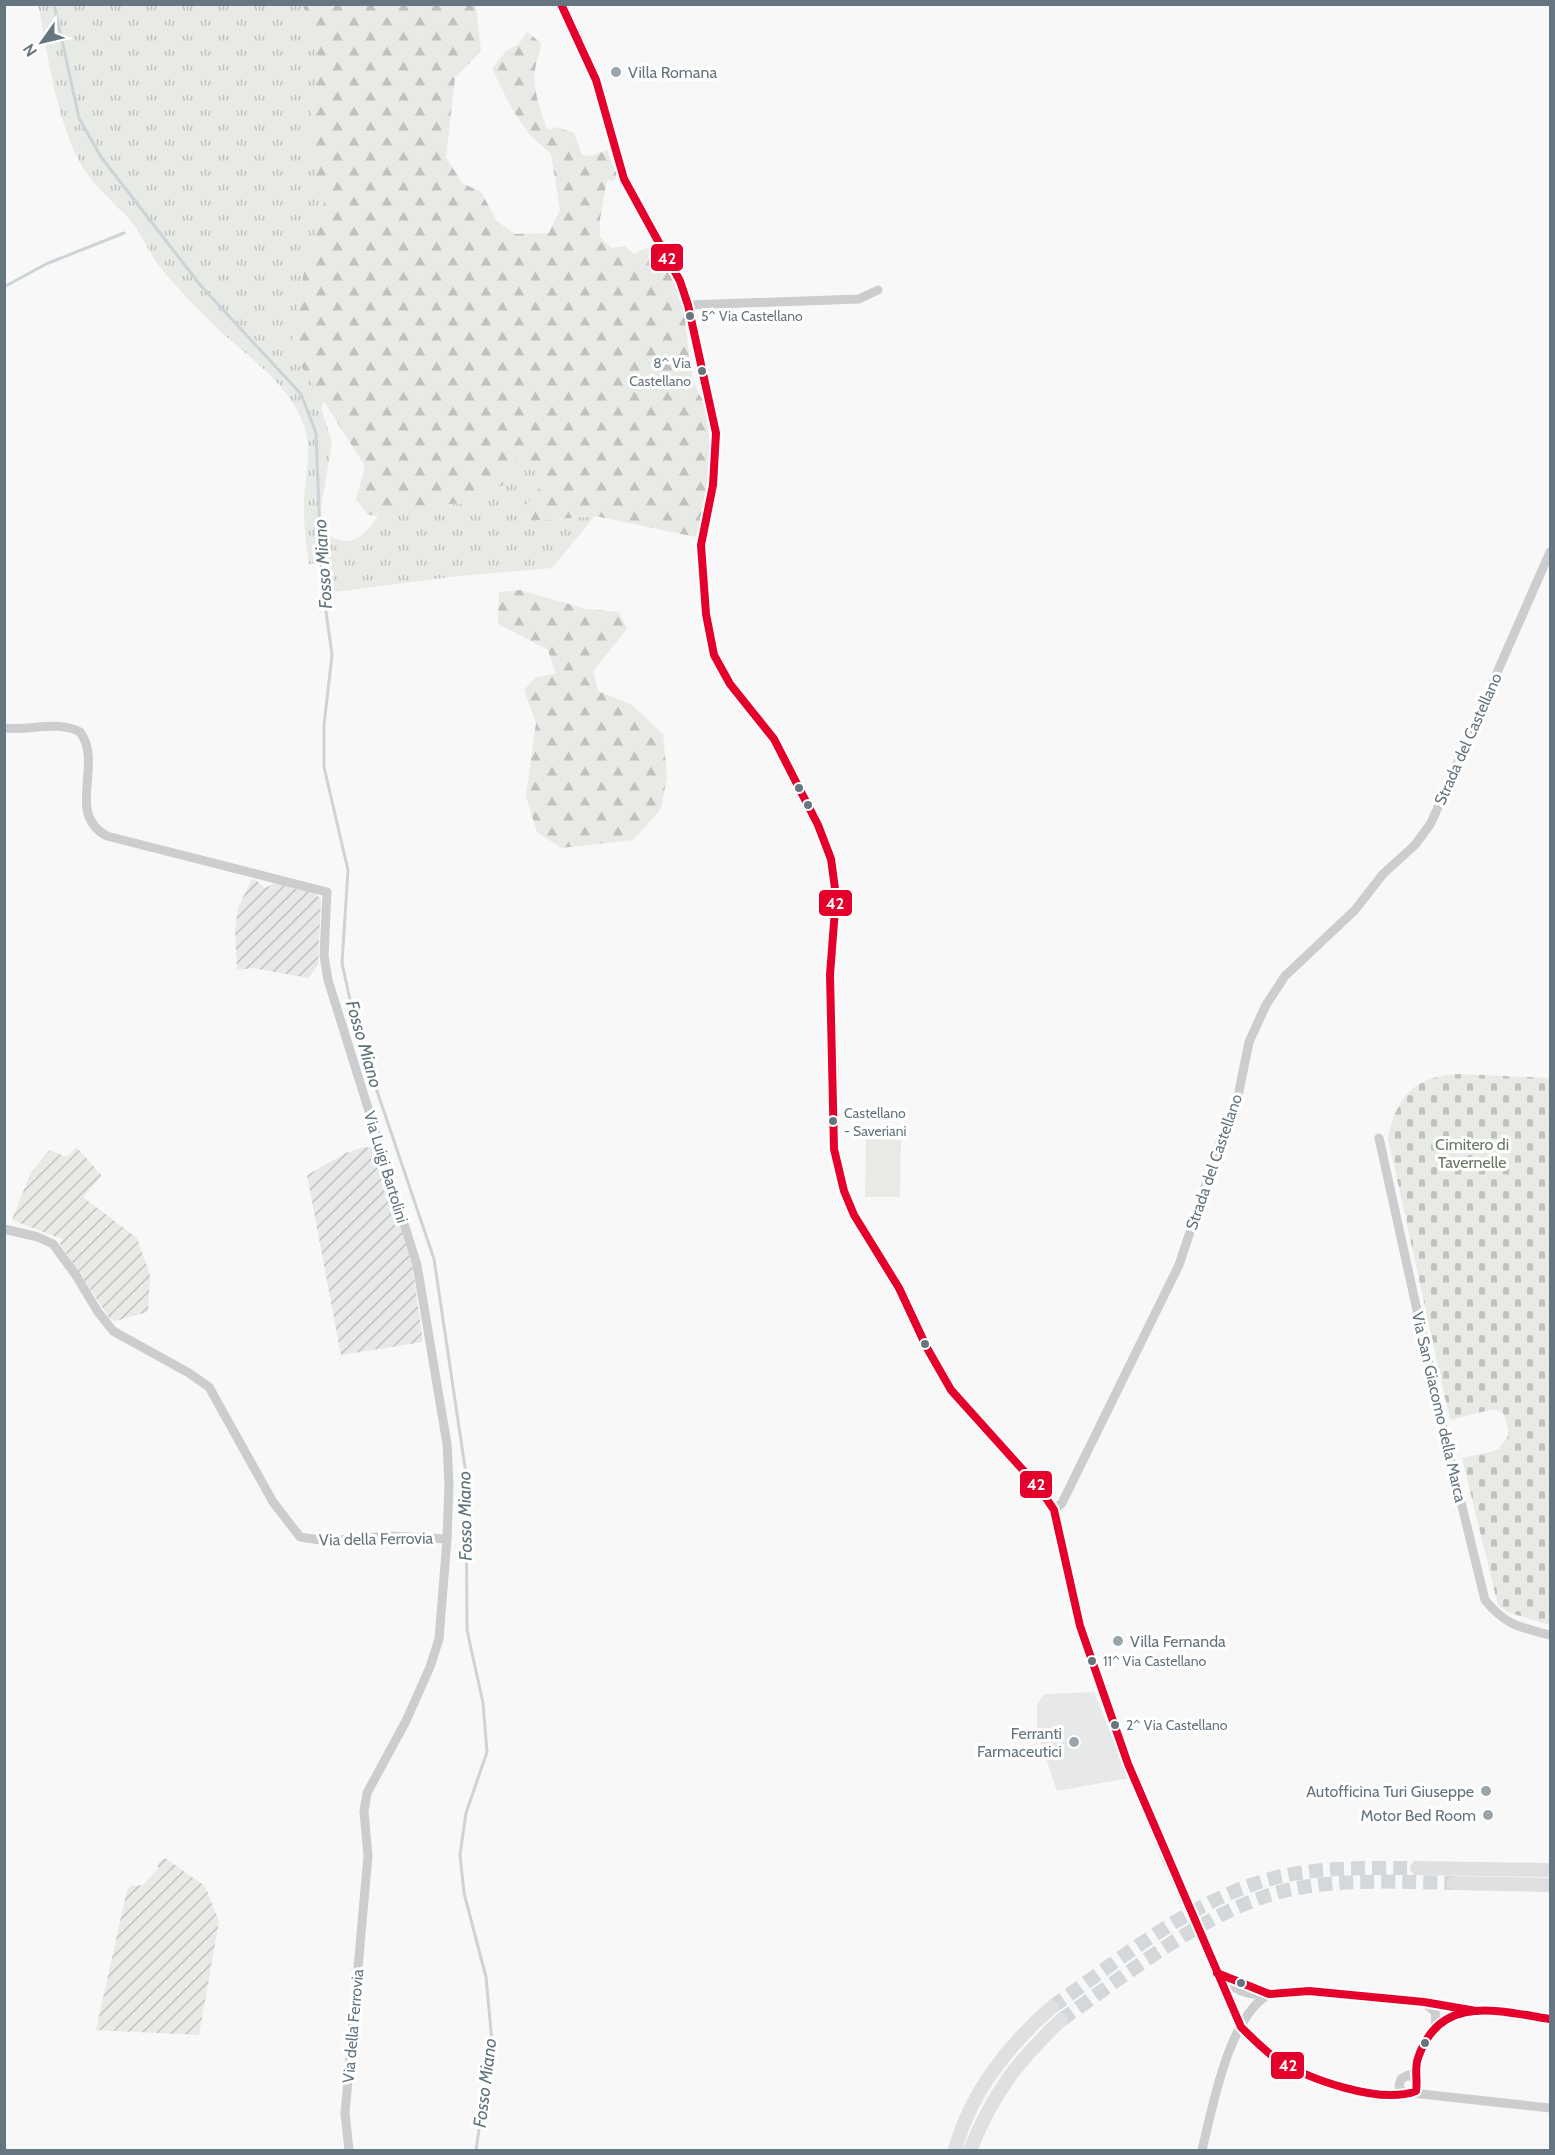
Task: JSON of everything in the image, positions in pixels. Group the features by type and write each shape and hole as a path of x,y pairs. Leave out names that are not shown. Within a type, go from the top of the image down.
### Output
{"highway":[{"path":"1417,1868 1551,1870"},
{"path":"1454,1884 1551,1885"},
{"path":"955,2151 970,2111 996,2068 1013,2043 1052,2007"},
{"path":"970,2151 995,2096 1008,2076 1027,2053 1061,2020"}],"street":[{"path":"561,4 593,72 624,179 680,281 688,305 716,433 713,485 701,545 709,635 714,655 730,684 774,740 818,825 831,859 835,880 830,998 836,1169 854,1215 899,1288 941,1376 963,1404 1040,1489 1054,1510 1080,1626 1090,1657 1141,1796 1241,2028 1262,2049 1310,2075 1330,2083 1375,2093 1397,2095 1417,2089 1418,2056 1437,2027 1435,2012 1424,2002"},
{"path":"688,305 859,299 878,290"},
{"name":"Strada del Castellano","path":"1054,1510 1062,1503 1179,1265 1221,1139 1236,1106 1249,1042 1266,1005 1285,976 1355,910 1383,874 1415,845 1431,823 1551,552"},
{"name":"Via Luigi Bartolini","path":"4,728 45,726 74,729 80,732 89,756 87,814 98,831 107,836 327,892 324,956 328,980 417,1265 447,1444 449,1484 447,1539"},
{"name":"Via San Giacomo della Marca","path":"1379,1138 1442,1426 1485,1600 1501,1618 1511,1625 1551,1635"},
{"name":"Via della Ferrovia","path":"4,1229 38,1237 53,1244 113,1331 189,1373 209,1387 273,1502 300,1537 327,1541 390,1536 447,1539 439,1639 430,1667 406,1721 367,1793 364,1810 368,1856 345,2113 349,2151"},
{"path":"1217,1972 1233,1988 1247,1994 1309,1991 1424,2002 1469,2010 1551,2019"},
{"path":"1202,2151 1226,2058 1249,2011 1257,2001 1269,1994"},
{"path":"1441,2097 1407,2075 1401,2079 1399,2086 1408,2093 1441,2097 1551,2108"}],"shaded area":[{"path":"253,878 265,888 275,883 314,893 321,899 318,965 309,978 253,968 237,970 235,930 238,907"},
{"path":"364,1147 376,1148 412,1263 423,1342 341,1355 307,1175 346,1153"},
{"path":"1094,1692 1129,1778 1057,1791 1037,1732 1037,1705 1044,1694"}],"green space":[{"path":"38,5 303,5 320,63 308,142 324,202 303,276 291,350 325,401 321,408 332,442 320,513 322,530 339,540 354,540 367,531 378,516 391,519 411,506 470,503 503,485 515,459 538,463 544,484 532,521 595,516 552,568 458,576 335,592 329,563 309,564 304,512 308,447 305,428 298,412 279,384 216,327 171,280 131,221 102,192 83,168 63,122"},
{"path":"303,5 476,5 481,51 455,78 446,157 462,183 481,192 497,221 515,234 549,233 560,209 551,154 529,134 512,109 492,69 506,51 519,44 527,32 541,43 534,77 540,108 548,130 557,127 574,133 582,155 591,156 607,150 617,174 614,181 607,180 600,219 600,237 611,248 625,246 634,254 654,245 680,292 691,369 699,394 705,401 708,419 709,469 696,537 595,516 532,521 524,507 543,484 538,463 515,459 503,485 470,503 411,506 391,519 367,514 356,499 365,466 291,350 303,276 324,202 308,142 320,63"},
{"path":"520,590 586,609 619,612 627,629 593,671 598,691 632,705 663,734 667,776 661,809 633,840 561,848 537,832 526,797 536,723 524,690 536,677 556,674 548,650 498,624 499,592"},
{"name":"Cimitero di Tavernelle","path":"1460,1074 1550,1078 1550,1625 1507,1612 1498,1605 1462,1458 1498,1450 1509,1435 1504,1414 1494,1409 1450,1420 1388,1138 1397,1110 1410,1091 1431,1079"},
{"path":"866,1139 901,1140 900,1197 865,1197"},
{"path":"77,1148 102,1176 83,1197 137,1238 150,1275 148,1312 115,1321 110,1319 60,1244 62,1239 12,1220 31,1172 50,1150 66,1157"},
{"path":"165,1858 205,1886 219,1921 199,2035 96,2030 127,1890 131,1886 143,1885 158,1869 158,1863"}],"waterway":[{"name":"Fosso Miano","path":"54,4 79,118 101,157 201,286 301,394 316,433 322,582 332,655 324,725 324,767 348,870 342,963 357,1032 434,1259 466,1474 467,1630 483,1703 487,1752 466,1813 460,1855 464,1893 486,1977 492,2042 476,2150"},
{"path":"4,287 46,264 124,233"}],"tunnel":[{"path":"1052,2007 1169,1926 1232,1892 1265,1880 1313,1871 1417,1868"},
{"path":"1061,2020 1176,1940 1239,1906 1271,1894 1341,1883 1454,1883"}],"transit line":[{"name":"42","path":"561,4 596,80 624,179 680,281 688,305 716,433 713,485 701,545 706,614 714,655 730,684 774,739 818,825 831,859 836,896 830,975 834,1149 844,1191 854,1215 899,1288 927,1348 951,1390 1040,1489 1054,1510 1080,1626 1128,1764 1241,2027 1275,2058 1305,2074 1344,2088 1383,2095 1416,2091 1417,2062 1428,2037 1441,2023 1456,2015 1473,2011 1491,2011 1550,2019"},
{"name":"42","path":"1217,1973 1269,1994 1309,1991 1424,2002 1476,2011"}],"place":[{"name":"Villa Romana","path":"616,72"},
{"name":"5^ Via Castellano","path":"690,316"},
{"name":"8^ Via Castellano","path":"702,371"},
{"name":"Castellano - Saveriani","path":"833,1121"},
{"name":"Villa Fernanda","path":"1118,1641"},
{"name":"11^ Via Castellano","path":"1092,1661"},
{"name":"2^ Via Castellano","path":"1115,1725"},
{"name":"Ferranti Farmaceutici","path":"1074,1742"},
{"name":"Autofficina Turi Giuseppe","path":"1486,1791"},
{"name":"Motor Bed Room","path":"1488,1815"}]}
